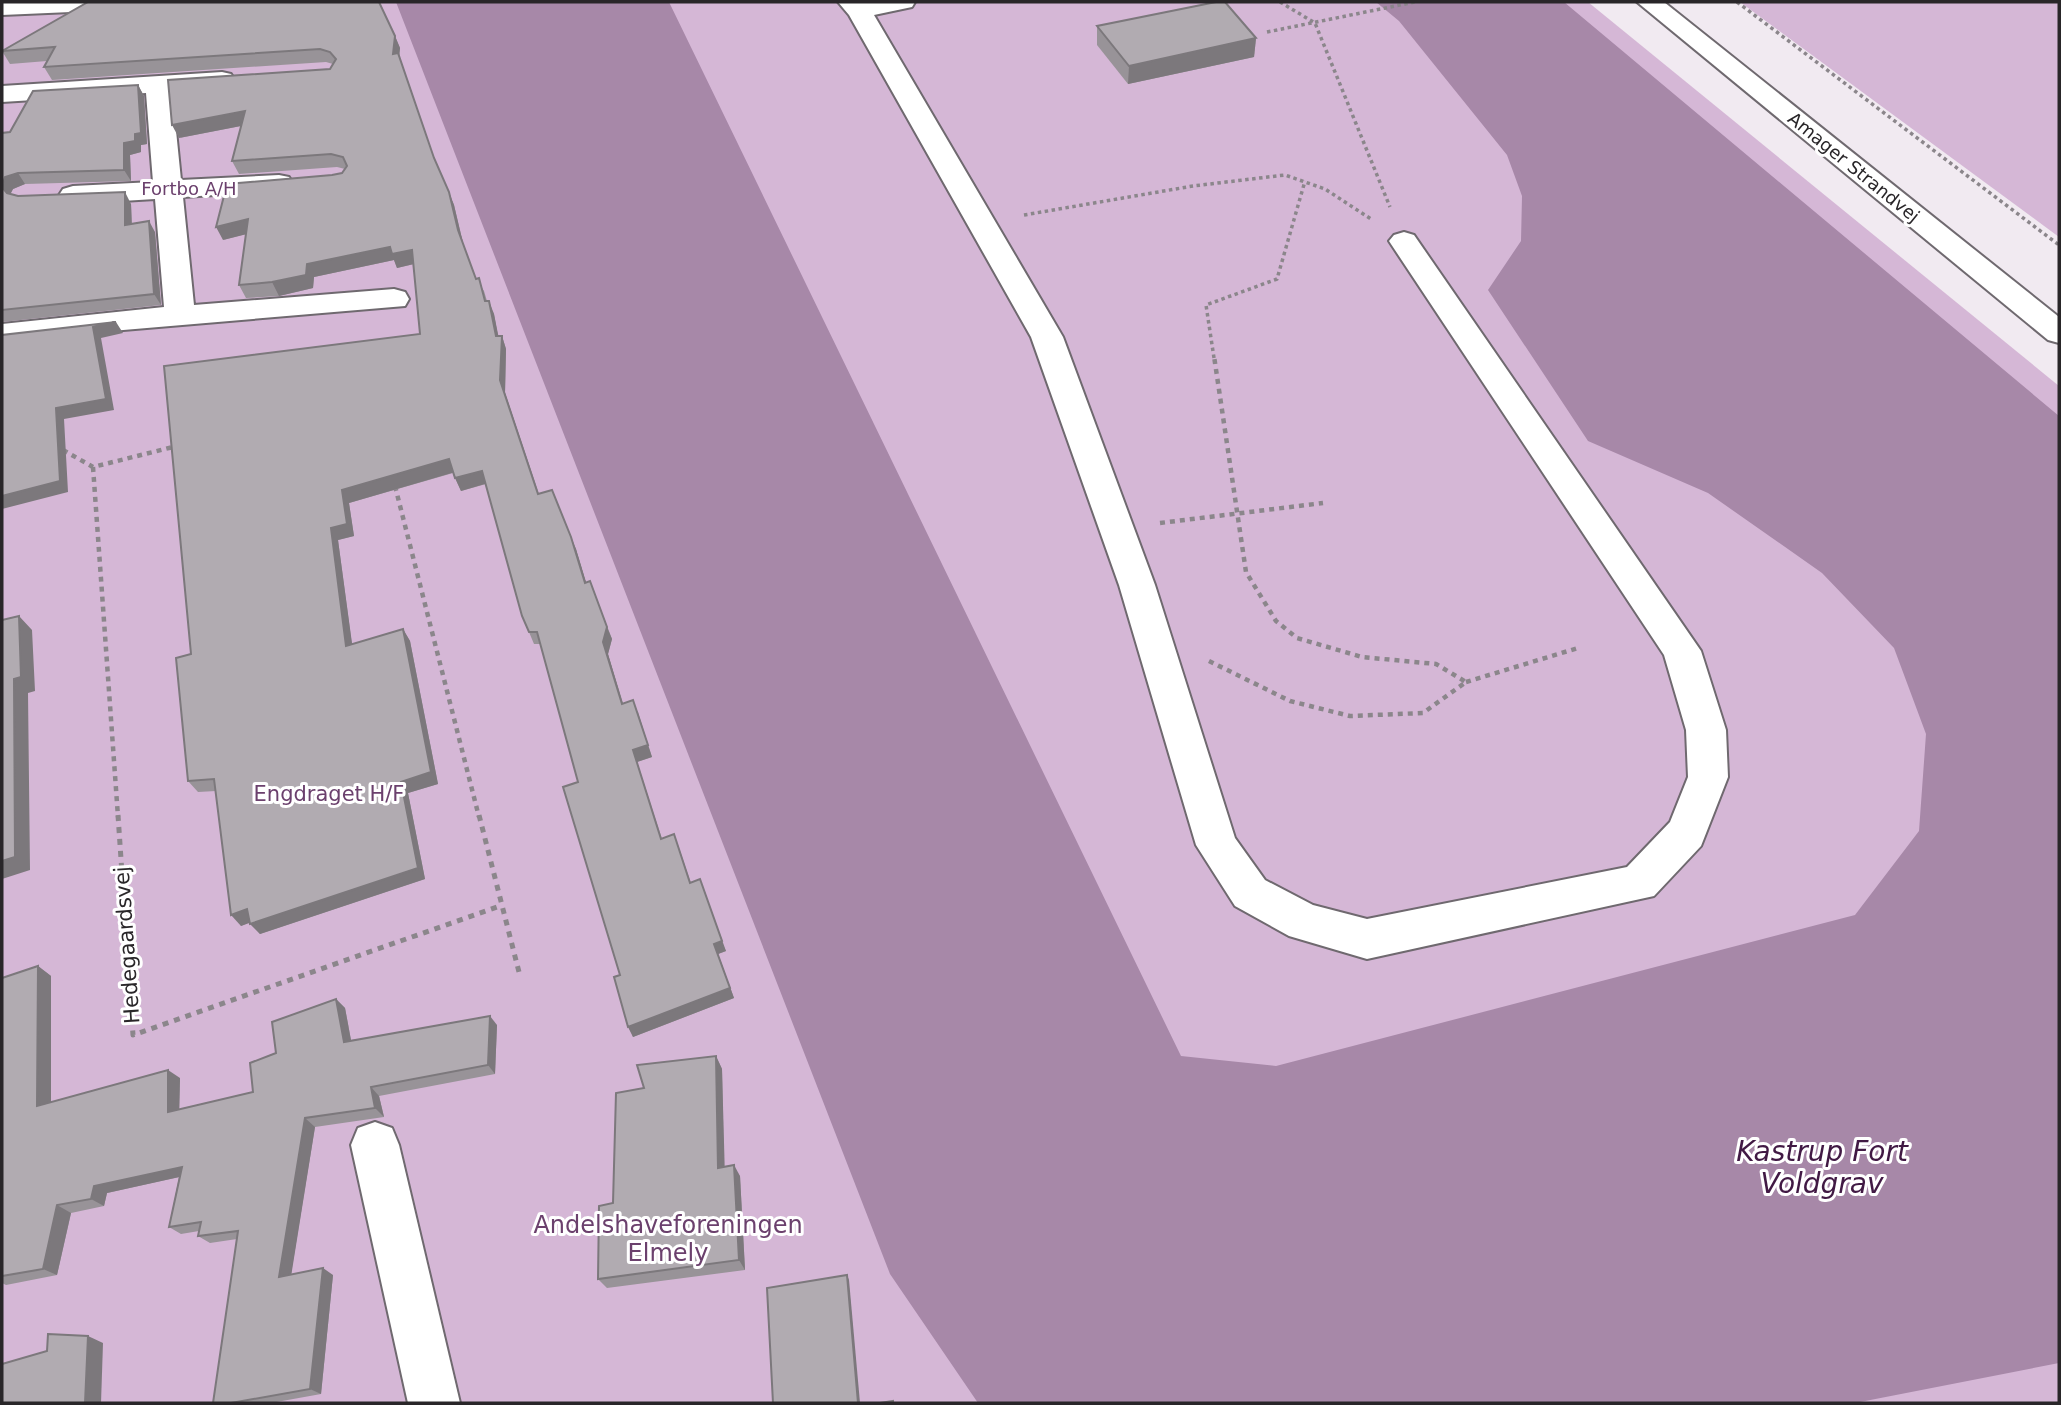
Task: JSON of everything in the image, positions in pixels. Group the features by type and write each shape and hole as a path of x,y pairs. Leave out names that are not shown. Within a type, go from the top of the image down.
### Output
{"street":[{"path":"2,8 140,2"},
{"path":"903,2 854,6 1047,337 1137,585 1217,845 1250,893 1304,922 1367,939 1639,883 1686,833 1708,777 1706,730 1682,651 1404,241"},
{"name":"Amager Strandvej","path":"1649,2 2059,333"},
{"path":"2,94 242,79"},
{"path":"158,84 180,316"},
{"path":"51,195 169,191 311,180"},
{"path":"2,334 33,328 394,299"},
{"path":"375,1145 434,1403"}],"path":[{"path":"1280,2 1315,23 1404,241"},
{"path":"1267,32 1415,2"},
{"path":"1737,2 2059,245"},
{"path":"981,222 1193,186 1285,174 1325,189 1404,241"},
{"path":"1305,181 1298,194 1277,279 1206,305 1246,572 1276,621 1297,638 1362,657 1436,664 1466,682"},
{"path":"59,447 93,467 186,444"},
{"name":"Hedegaardsvej","path":"93,467 133,1035 500,906"},
{"path":"393,479 520,976"},
{"path":"1152,524 1238,511 1323,503"},
{"path":"1205,658 1215,666 1290,701 1350,716 1423,713 1466,682 1578,648"}],"green space":[{"path":"2,2 1588,2 2059,386 2059,1403 2,1403"},
{"path":"1740,2 2059,2 2059,237"}],"water":[{"name":"Kastrup Fort Voldgrav","path":"396,2 669,2 1181,1056 1276,1066 1855,915 1919,831 1926,734 1894,648 1822,573 1708,493 1588,441 1488,290 1521,241 1522,196 1507,155 1399,21 1376,2 1564,2 2059,416 2059,1363 1855,1403 978,1403 890,1274"}],"building":[{"path":"88,2 379,2 395,36 393,54 398,53 434,158 449,192 458,230 476,279 479,278 485,301 489,301 496,336 502,336 500,380 538,494 552,490 571,537 585,583 590,581 607,627 603,642 622,704 633,700 648,745 633,750 661,839 674,834 690,883 700,879 722,941 714,944 730,988 628,1027 614,977 620,975 563,787 578,782 537,632 529,632 522,616 482,471 455,478 449,459 342,490 347,524 331,528 346,646 403,629 431,772 401,782 418,868 250,924 247,909 231,915 214,779 188,781 176,658 191,654 164,366 420,334 412,250 392,254 390,247 307,264 306,275 239,285 248,219 216,227 227,184 332,175 342,173 347,166 343,157 331,154 232,161 245,111 172,125 168,80 330,69 336,59 330,52 320,49 44,67 55,47 2,51"},
{"path":"1225,2 1256,38 1129,66 1097,26"},
{"path":"138,85 141,133 135,134 135,141 124,143 124,170 18,173 5,177 2,186 2,133 10,132 33,91"},
{"path":"2,187 7,193 18,196 125,192 125,225 149,221 154,294 2,310"},
{"path":"116,322 93,327 106,399 56,408 60,481 2,496 2,335"},
{"path":"19,616 21,677 14,679 15,857 2,861 2,620"},
{"path":"38,966 37,1106 168,1070 168,1112 253,1092 250,1063 276,1053 272,1022 336,999 344,1042 490,1016 488,1065 371,1087 375,1108 305,1118 279,1277 323,1268 310,1389 231,1403 213,1403 238,1231 198,1236 201,1222 169,1227 182,1167 94,1186 91,1199 57,1205 43,1269 2,1276 2,978"},
{"path":"716,1056 718,1168 734,1165 739,1260 598,1279 599,1206 613,1203 616,1093 644,1088 637,1065"},
{"path":"847,1275 858,1403 773,1403 767,1288"},
{"path":"48,1334 88,1336 85,1403 2,1403 2,1364 47,1351"}],"park label":[{"name":"Fortbo A/H","path":"189,188"},
{"name":"Engdraget H/F","path":"329,794"},
{"name":"Andelshaveforeningen Elmely","path":"668,1239"}]}
